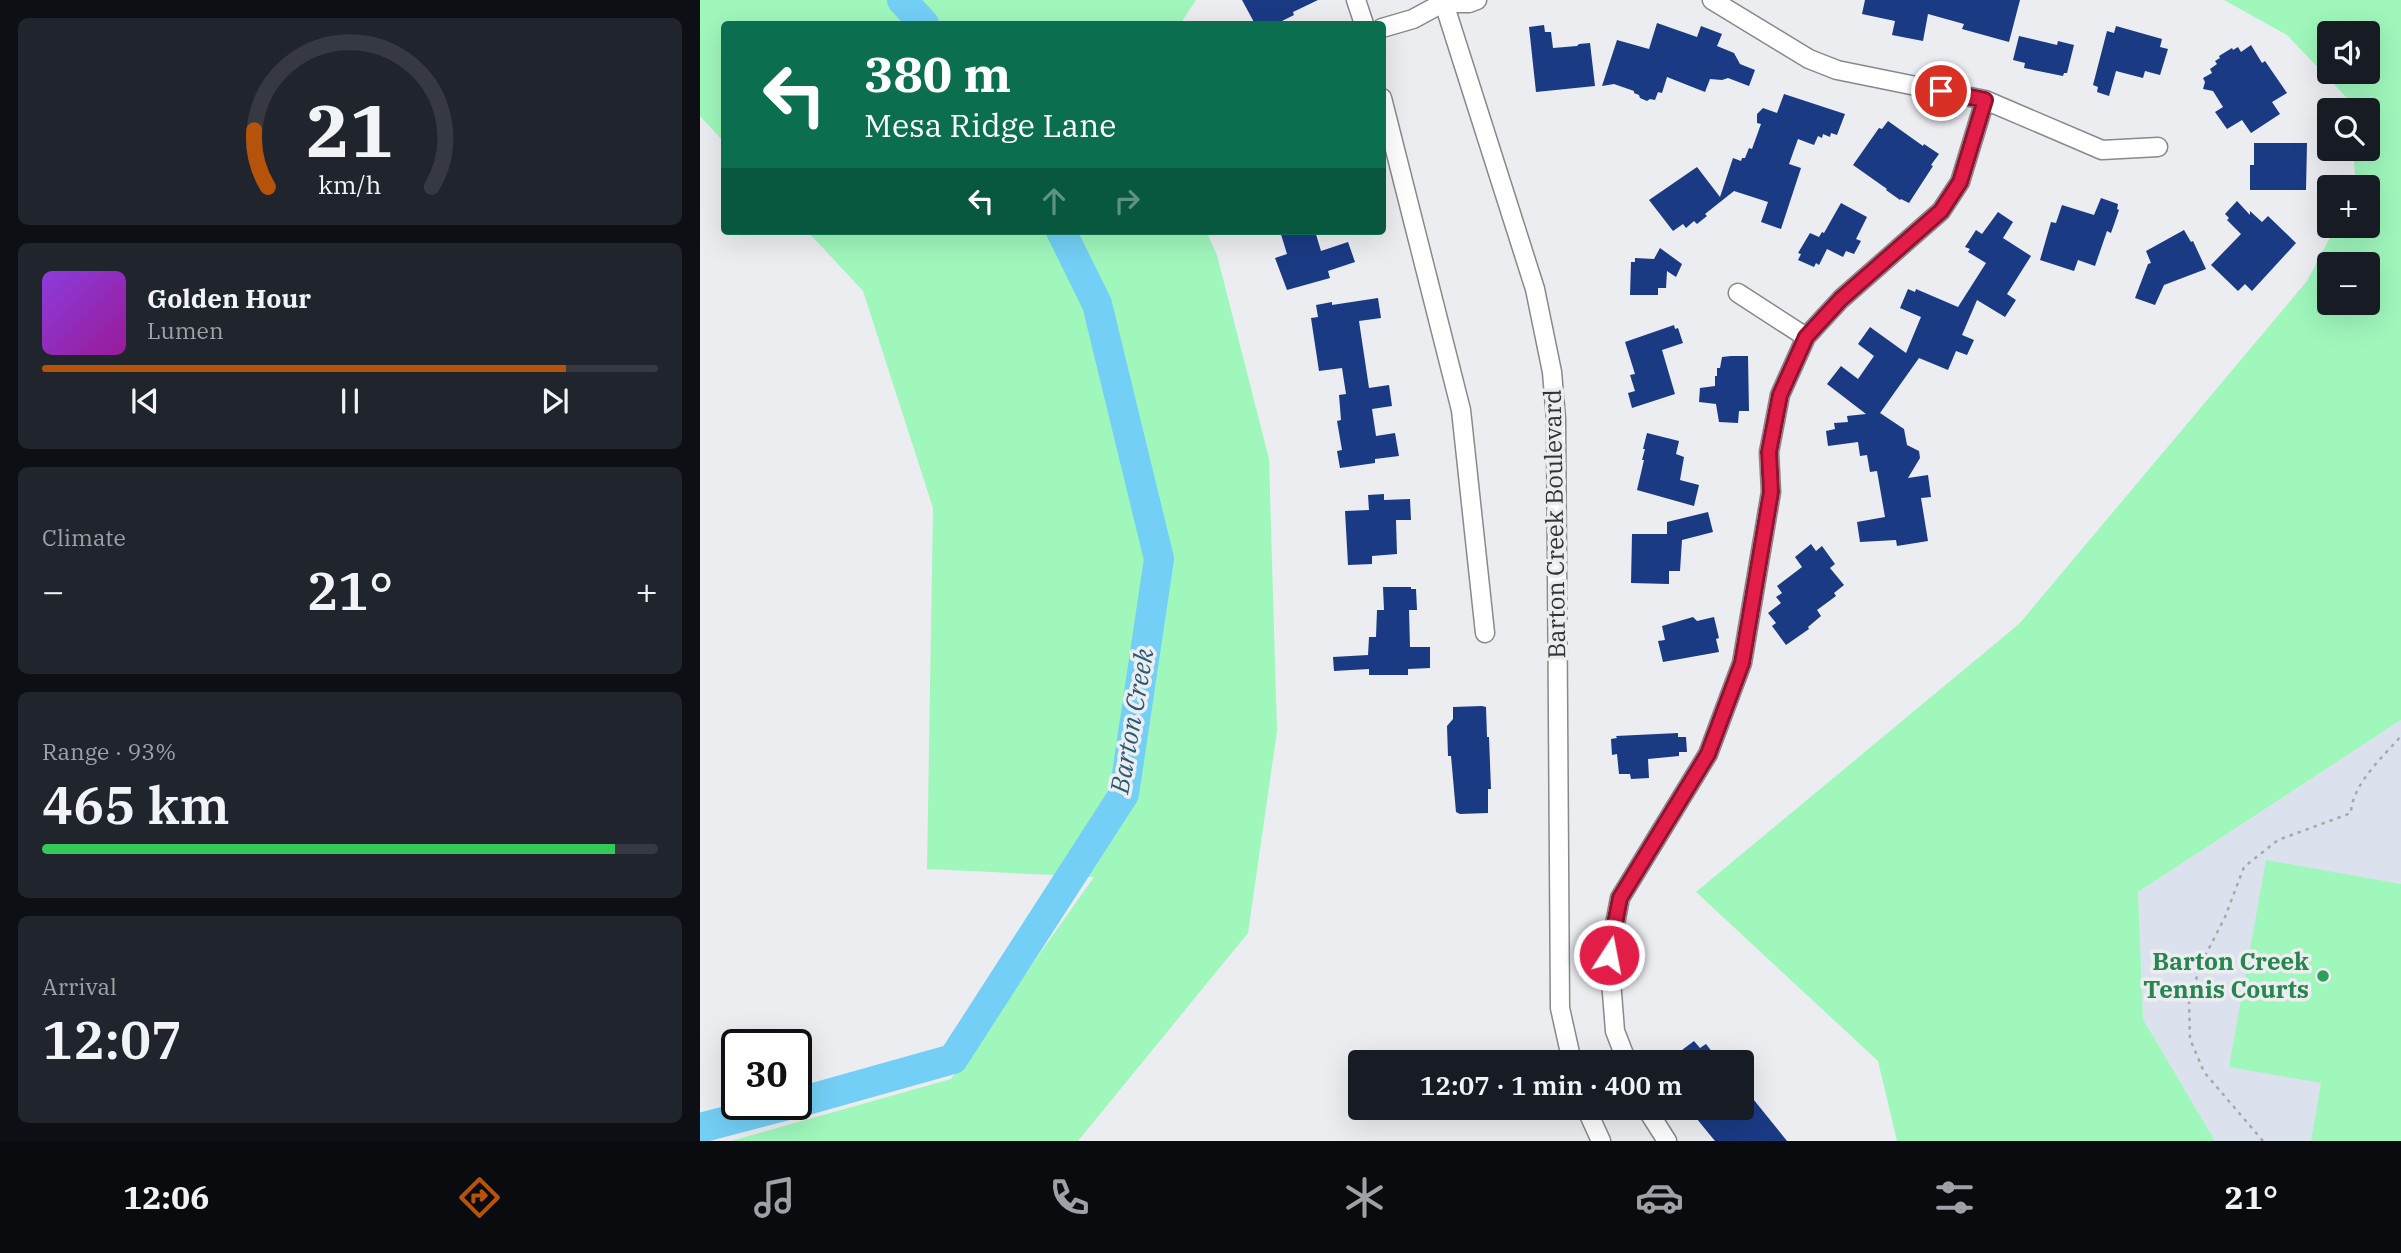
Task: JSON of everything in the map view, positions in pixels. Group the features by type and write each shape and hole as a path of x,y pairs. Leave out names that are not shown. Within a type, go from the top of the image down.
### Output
{"street":[{"path":"1356,0 1363,21"},
{"path":"1386,27 1413,19 1445,1 1469,3 1477,0"},
{"path":"1712,0 1809,59 1837,70 1985,100 2102,149 2158,147"},
{"name":"Barton Creek Boulevard","path":"1445,1 1535,289 1552,372 1556,447 1560,1007 1569,1050"},
{"path":"1622,1050 1615,1031 1609,955 1620,898 1708,754 1742,663 1771,492 1769,452 1780,395 1806,337 1841,299 1941,211 1960,182 1985,100"},
{"path":"1386,114 1461,410 1485,633"},
{"path":"1738,293 1806,337"},
{"path":"1591,1120 1601,1141"},
{"path":"1654,1120 1667,1141"}],"path":[{"path":"2263,1141 2204,1072 2190,1039 2189,1002 2201,964 2225,917 2244,867 2278,839 2351,813 2360,786 2401,736"}],"shaded area":[{"path":"2401,720 2401,1141 2215,1141 2143,1019 2138,892"}],"green space":[{"path":"700,0 1196,0 1182,21 721,21 721,139 700,116"},
{"path":"2224,0 2401,0 2401,720 2138,892 2143,1019 2215,1141 1897,1141 1878,1061 1696,892 2019,624 2307,281 2317,262 2317,315 2380,315 2380,252 2322,252 2330,238 2380,238 2380,175 2355,175 2354,161 2380,161 2380,98 2347,98 2334,84 2380,84 2380,21 2317,21 2317,66 2287,35"},
{"path":"811,235 1208,235 1217,255 1269,459 1277,731 1248,933 1078,1141 731,1141 951,1079 1094,877 927,869 933,508 863,291"},
{"name":"Barton Creek Tennis Courts","path":"2266,860 2401,884 2401,1141 2311,1141 2321,1083 2229,1067"}],"building":[{"path":"1242,0 1318,0 1293,12 1294,15 1282,21 1253,21"},
{"path":"1865,0 2020,0 2009,42 1962,29 1964,24 1928,14 1923,41 1892,35 1895,21 1862,14"},
{"path":"1657,23 1697,37 1701,26 1722,34 1717,46 1734,53 1740,64 1755,70 1749,86 1728,78 1710,79 1705,92 1667,77 1662,93 1658,92 1655,100 1647,101 1634,91 1614,84 1602,86 1617,40 1649,49"},
{"path":"1544,25 1545,32 1551,32 1553,48 1590,43 1595,86 1536,92 1529,27"},
{"path":"2116,26 2162,39 2160,47 2168,49 2160,75 2145,71 2143,78 2116,71 2109,96 2097,92 2098,87 2093,85 2107,31 2114,33"},
{"path":"2019,36 2057,45 2058,41 2074,45 2067,73 2063,76 2024,68 2025,63 2013,60"},
{"path":"2251,45 2287,93 2272,102 2280,114 2251,133 2242,120 2227,129 2215,112 2223,107 2213,91 2203,89 2203,78 2212,73 2210,69 2217,64 2215,61 2219,56 2232,48 2233,50 2238,47 2241,52"},
{"path":"1784,94 1845,114 1837,135 1831,133 1830,137 1823,134 1822,138 1818,136 1814,145 1798,139 1789,164 1801,168 1781,229 1761,222 1768,202 1734,191 1705,214 1707,216 1697,224 1694,221 1686,228 1683,224 1673,231 1649,200 1697,167 1720,197 1733,158 1741,161 1749,148 1752,149 1761,124 1757,123 1757,114 1763,108 1777,113"},
{"path":"1888,121 1939,154 1909,203 1900,200 1853,165 1879,128 1882,129"},
{"path":"2254,143 2307,143 2306,190 2250,190 2250,165 2254,165"},
{"path":"2101,198 2118,204 2119,210 2111,233 2107,231 2095,266 2078,260 2074,271 2040,260 2051,222 2056,223 2062,205 2094,215"},
{"path":"2237,201 2250,215 2250,211 2262,222 2268,216 2296,243 2252,291 2245,284 2238,291 2211,265 2241,234 2227,220 2229,218 2225,214"},
{"path":"1841,203 1867,217 1856,239 1861,241 1854,254 1846,251 1843,257 1827,249 1819,265 1816,263 1814,267 1798,260 1801,254 1798,253 1810,233 1819,237 1824,233"},
{"path":"1998,212 2013,222 2003,238 2031,256 2007,294 2016,300 2005,317 1977,300 1962,335 1974,340 1967,355 1956,351 1948,370 1919,358 1880,413 1904,429 1907,445 1919,451 1920,458 1908,478 1928,475 1931,497 1921,498 1928,541 1897,546 1896,540 1860,542 1857,522 1885,517 1877,471 1870,472 1867,455 1860,456 1858,442 1828,446 1826,431 1835,429 1834,423 1848,422 1847,416 1866,414 1827,384 1841,366 1858,379 1874,356 1858,344 1870,327 1906,353 1921,317 1900,308 1908,289 1915,292 1916,289 1958,307 1986,263 1968,252 1970,249 1965,247 1976,230 1982,234"},
{"path":"2184,230 2191,242 2193,241 2206,269 2164,285 2155,305 2135,298 2148,264 2151,263 2146,251"},
{"path":"1281,235 1316,235 1321,251 1348,242 1355,262 1328,271 1330,278 1287,290 1275,258 1287,254"},
{"path":"1660,248 1682,264 1676,277 1667,271 1666,288 1658,288 1658,295 1630,295 1631,262 1635,262 1635,258 1654,259"},
{"path":"1378,298 1381,318 1359,321 1369,388 1389,385 1392,406 1372,409 1376,436 1395,433 1399,456 1340,468 1337,451 1342,450 1337,421 1341,420 1339,395 1346,394 1342,368 1319,371 1311,318 1318,317 1316,305"},
{"path":"1674,325 1675,329 1678,328 1683,343 1662,350 1675,394 1632,408 1628,393 1635,391 1630,375 1635,374 1625,342"},
{"path":"1748,356 1749,411 1739,411 1738,423 1719,422 1716,404 1699,402 1700,388 1715,386 1715,376 1722,357"},
{"path":"1647,433 1679,441 1676,454 1684,457 1680,480 1699,485 1694,506 1637,490"},
{"path":"1384,494 1384,500 1410,499 1411,520 1396,520 1397,554 1372,556 1372,564 1348,565 1345,511 1369,510 1368,495"},
{"path":"1708,512 1713,532 1682,540 1680,571 1669,571 1669,584 1631,583 1632,534 1667,534 1667,522"},
{"path":"1811,544 1816,551 1822,546 1835,564 1830,568 1844,585 1834,593 1836,596 1817,610 1821,616 1809,629 1786,645 1772,626 1776,623 1768,613 1781,603 1776,597 1782,593 1777,586 1802,567 1795,557"},
{"path":"1383,587 1416,589 1417,610 1409,610 1410,647 1430,647 1430,668 1408,669 1408,675 1369,675 1369,669 1334,671 1333,657 1368,655 1369,637 1376,637 1377,610 1384,610"},
{"path":"1693,617 1697,621 1714,617 1719,652 1663,662 1658,641 1665,640 1662,626"},
{"path":"1453,707 1486,707 1489,737 1491,789 1488,789 1488,813 1460,814 1456,812 1451,756 1448,756 1447,726 1453,719"},
{"path":"1678,733 1678,737 1686,737 1687,752 1679,752 1679,756 1648,759 1649,778 1631,779 1630,774 1619,774 1617,754 1612,755 1611,739 1617,738 1616,736"},
{"path":"1694,1041 1700,1048 1706,1044 1711,1050 1682,1050"},
{"path":"1754,1100 1787,1141 1715,1141 1698,1120 1754,1120"}],"waterway":[{"name":"Barton Creek","path":"902,0 921,21"},
{"name":"Barton Creek","path":"812,1099 953,1059 1124,794 1159,559 1097,304 1063,235"},
{"name":"Barton Creek","path":"700,1128 731,1120"}],"place":[{"name":"Barton Creek Tennis Courts","path":"2323,976"}],"route":[{"path":"1609,955 1620,898 1708,754 1742,663 1771,492 1769,452 1780,395 1806,337 1841,299 1941,211 1960,182 1985,100 1941,91"}]}
